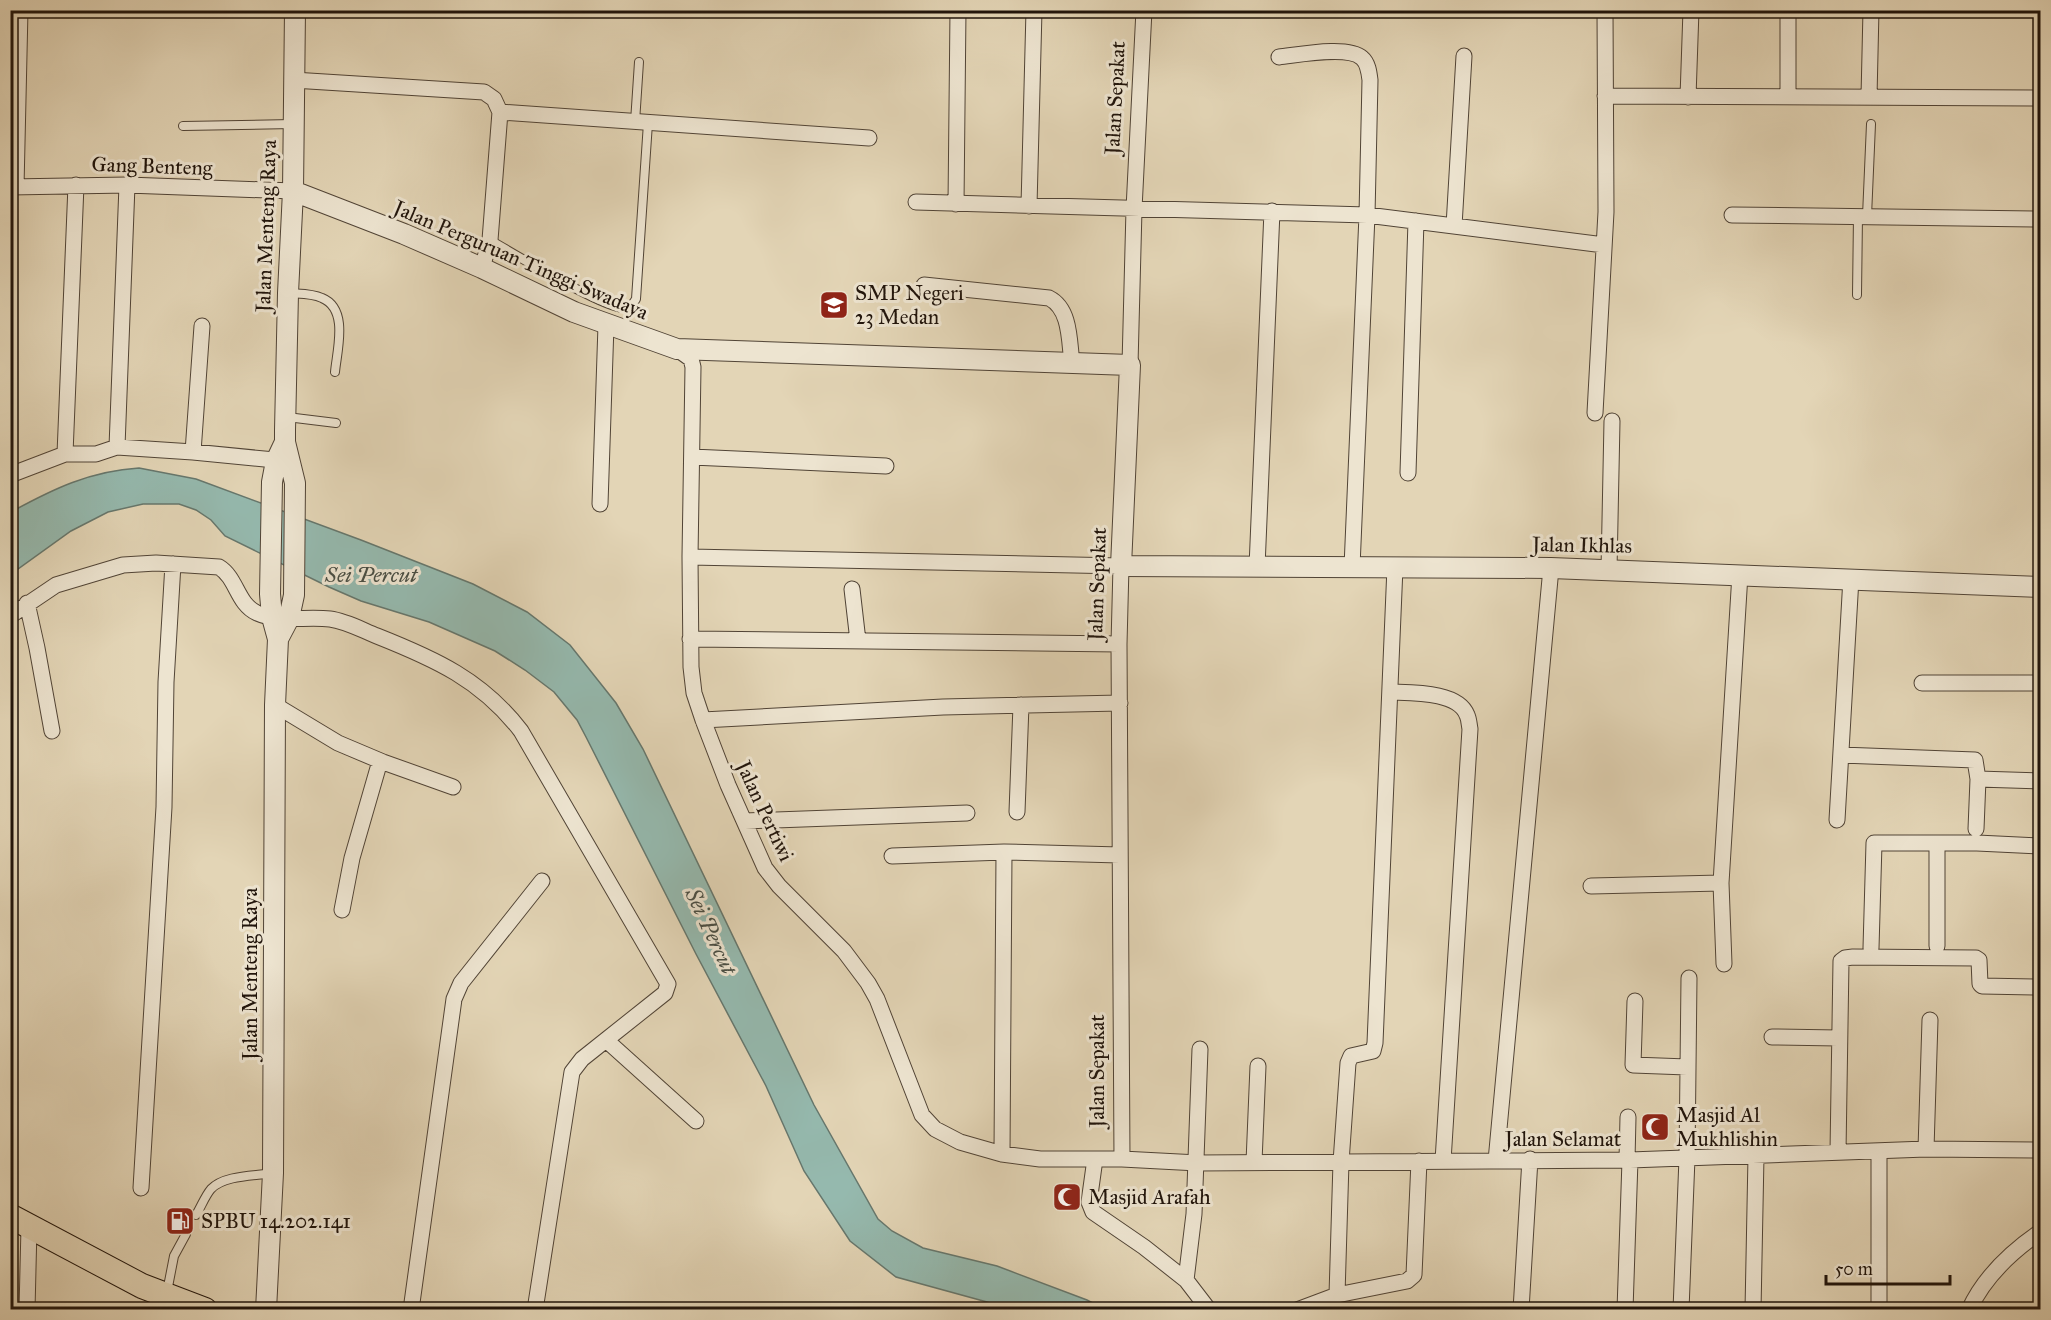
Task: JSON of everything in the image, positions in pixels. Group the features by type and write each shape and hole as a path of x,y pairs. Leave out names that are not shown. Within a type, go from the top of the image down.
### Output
{"main road":[{"path":"20,1222 142,1286 166,1303 205,1310"}],"street":[{"path":"13,187 14,77 20,10"},
{"name":"Jalan Menteng Raya","path":"280,618 270,594 272,482 283,461 285,442 293,191 295,10"},
{"path":"956,204 958,10"},
{"path":"1029,206 1034,10"},
{"name":"Jalan Sepakat","path":"1122,1159 1119,644 1143,10"},
{"path":"1595,413 1604,245 1605,10"},
{"path":"1688,97 1691,10"},
{"path":"1788,10 1788,97"},
{"path":"1869,98 1872,10"},
{"path":"1279,57 1341,52 1363,58 1369,68 1367,215 1352,567"},
{"path":"1454,226 1464,56"},
{"path":"293,80 484,92 494,99 500,112 490,240 482,268"},
{"path":"1605,96 2040,98"},
{"path":"500,112 869,138"},
{"path":"65,454 76,185"},
{"path":"117,447 127,185"},
{"name":"Gang Benteng","path":"13,187 127,185 293,191"},
{"name":"Jalan Perguruan Tinggi Swadaya","path":"293,191 404,234 574,312 677,350 1130,365"},
{"path":"916,202 1367,215 1604,245"},
{"path":"1257,567 1272,212"},
{"path":"1732,214 2040,219"},
{"path":"1408,473 1416,222"},
{"path":"924,285 1049,298 1056,302 1064,312 1072,363"},
{"path":"600,504 606,325"},
{"path":"193,452 202,326"},
{"name":"Jalan Pertiwi","path":"677,350 691,359 693,367 690,557 692,680 703,720 728,785 765,868 779,886 844,951 868,983 877,999 909,1086 927,1123 947,1137 1002,1154 1040,1159 1122,1159"},
{"path":"1609,570 1612,422"},
{"path":"10,476 65,454 96,454 117,447 283,461"},
{"path":"692,456 886,466"},
{"name":"Jalan Menteng Raya","path":"266,1310 273,1173 275,705 280,618 294,595 295,483 283,461"},
{"path":"690,557 1121,566"},
{"path":"10,616 64,581 109,569 133,564 219,567 227,574 248,606 256,613 280,618 336,620 433,660 475,685 493,699 521,731 668,984 665,993 577,1063 572,1072 535,1310"},
{"path":"141,1188 164,807 166,682 173,564"},
{"name":"Jalan Ikhlas","path":"1121,566 1551,568 2040,586"},
{"path":"1337,1295 1341,1162 1349,1058 1354,1054 1373,1051 1375,1043 1395,567"},
{"path":"1497,1161 1551,568"},
{"path":"1724,964 1721,883 1740,574"},
{"path":"1837,820 1851,578"},
{"path":"852,589 858,641"},
{"path":"27,603 52,731"},
{"path":"690,639 1119,644"},
{"path":"1922,683 2040,683"},
{"path":"1390,692 1443,696 1455,702 1467,713 1470,729 1443,1161"},
{"path":"703,720 943,707 1120,703"},
{"path":"275,705 338,743 380,761 453,787"},
{"path":"1017,812 1021,705"},
{"path":"1841,755 1973,760 1977,764 1978,779 1976,829"},
{"path":"342,910 352,858 380,761"},
{"path":"1978,779 2040,782"},
{"path":"745,821 967,813"},
{"path":"1937,843 1937,946"},
{"path":"1871,948 1873,844 2040,846"},
{"path":"892,856 1004,852 1120,855"},
{"path":"1002,1154 1004,852"},
{"path":"411,1310 454,999 462,983 542,881"},
{"path":"1591,886 1721,883"},
{"path":"1838,1152 1841,961 1845,958 1976,958 1980,963 1980,984 1982,986 2040,987"},
{"path":"1680,1310 1687,1158 1689,978"},
{"path":"1635,1001 1633,1065 1687,1067"},
{"path":"1926,1149 1930,1020"},
{"path":"1772,1037 1838,1038"},
{"path":"606,1040 696,1121"},
{"path":"1186,1280 1198,1163 1200,1049"},
{"path":"1254,1162 1258,1066"},
{"path":"1625,1310 1628,1117"},
{"name":"Jalan Selamat","path":"1122,1159 1198,1163 1628,1160 1926,1149 2040,1150"},
{"path":"1878,1310 1879,1151"},
{"path":"1753,1310 1756,1156"},
{"path":"1095,1159 1089,1202 1093,1212 1144,1247 1186,1280 1209,1310"},
{"path":"1521,1310 1530,1159"},
{"path":"1297,1310 1337,1295 1407,1281 1414,1275 1419,1161"},
{"path":"20,1222 27,1310"},
{"path":"1969,1310 1993,1272 2019,1247 2040,1232"}],"lane":[{"path":"490,240 583,292 613,306 625,309 632,306 636,298 642,122 639,62"},
{"path":"183,126 293,124"},
{"path":"1857,295 1871,124"},
{"path":"288,293 323,298 331,304 339,324 335,372"},
{"path":"285,417 336,423"},
{"path":"196,1215 211,1189 219,1184 273,1173"},
{"path":"166,1303 174,1256 186,1234"}],"water":[{"name":"Sei Percut","path":"139,468 196,479 473,584 527,612 570,645 616,703 643,749 814,1105 878,1219 892,1231 923,1248 997,1266 1087,1300 1104,1309 1005,1309 896,1277 850,1241 804,1171 766,1086 577,720 554,692 525,670 495,651 429,622 361,601 329,587 225,536 211,520 196,510 179,504 143,504 108,512 71,531 11,574 11,512 72,482 104,473"}],"place":[{"name":"SMP Negeri 23 Medan","path":"834,305"},
{"name":"Masjid Al Mukhlishin","path":"1655,1127"},
{"name":"Masjid Arafah","path":"1067,1197"},
{"name":"SPBU 14.202.141","path":"180,1221"}]}
